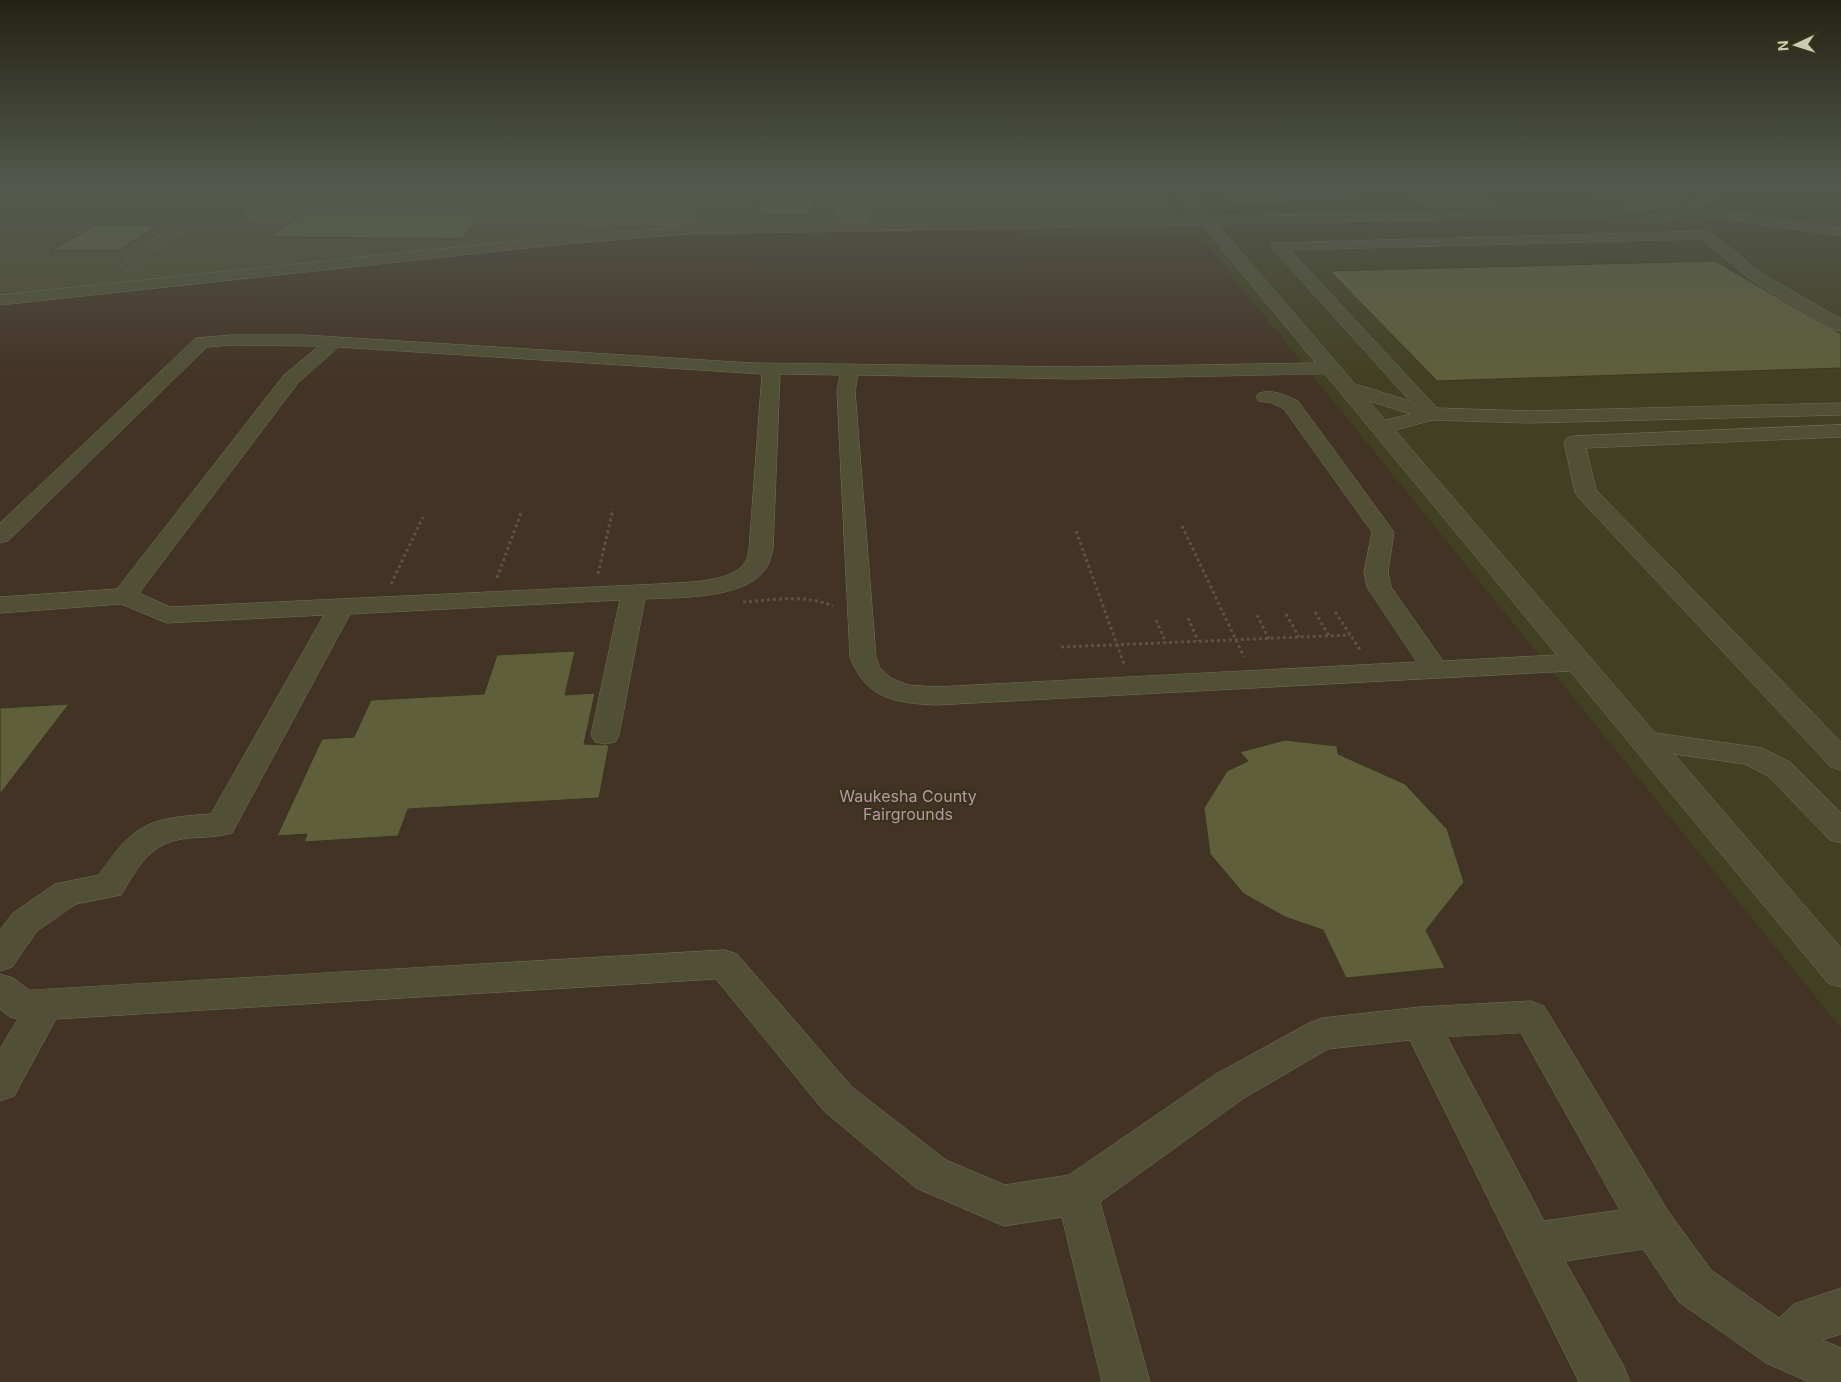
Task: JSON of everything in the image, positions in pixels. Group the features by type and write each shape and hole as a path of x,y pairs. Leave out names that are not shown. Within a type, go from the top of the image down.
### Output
{"street":[{"path":"129,267 143,251"},
{"path":"0,300 456,251"},
{"path":"1231,251 1841,973"},
{"path":"1283,251 1432,414"},
{"path":"1726,251 1758,278 1841,326"},
{"path":"112,269 147,265"},
{"path":"175,281 181,268 178,265"},
{"path":"0,536 202,342 231,340 335,342 771,369 1075,373 1329,368"},
{"path":"124,596 291,379 335,342"},
{"path":"0,604 124,596 167,615 634,592 711,587 729,583 745,576 756,565 760,550 771,369"},
{"path":"850,370 846,391 863,657 868,672 883,685 910,694 936,696 1580,662"},
{"path":"1347,388 1432,414 1538,417 1841,408"},
{"path":"1266,397 1276,398 1291,405 1378,523 1384,538 1375,566 1375,577 1389,602 1436,670"},
{"path":"1380,428 1432,414"},
{"path":"1841,431 1574,442 1586,492 1841,760"},
{"path":"604,735 634,592"},
{"path":"0,958 25,922 67,893 109,886 130,855 153,834 221,825 341,607"},
{"path":"1646,741 1752,755 1779,769 1841,832"},
{"path":"0,989 23,1006 725,964 838,1099 931,1174 1004,1206 1077,1194 1230,1086 1322,1034 1420,1023 1531,1018 1653,1226 1695,1286 1782,1347 1841,1372"},
{"path":"0,1084 46,1004"},
{"path":"1420,1023 1597,1368 1606,1382"},
{"path":"1077,1194 1126,1382"},
{"path":"1533,1244 1653,1226"},
{"path":"1782,1347 1810,1320 1841,1311"}],"path":[{"path":"601,560 613,509"},
{"path":"502,565 521,512"},
{"path":"398,569 423,516"},
{"path":"1182,526 1247,662"},
{"path":"1076,531 1125,667"},
{"path":"742,602 826,601 836,608"},
{"path":"1316,612 1329,636"},
{"path":"1335,612 1364,656"},
{"path":"1286,614 1299,637"},
{"path":"1257,615 1269,639"},
{"path":"1188,618 1198,642"},
{"path":"1156,620 1166,643"},
{"path":"1061,647 1350,635"}],"shaded area":[{"path":"0,251 430,251 0,297"}],"green space":[{"name":"Waukesha County Fairgrounds","path":"483,251 1212,251 1841,1028 1841,1382 0,1382 0,303"}],"building":[{"path":"1715,261 1841,334 1841,368 1437,381 1330,271"},
{"path":"575,651 565,695 595,693 584,744 609,745 599,798 408,809 398,836 304,842 307,834 277,836 322,739 354,737 371,700 484,694 497,655"},
{"path":"69,704 0,794 0,708"},
{"path":"1285,740 1337,746 1338,754 1405,784 1447,829 1464,882 1426,930 1445,968 1346,978 1323,930 1285,917 1244,894 1210,854 1204,808 1227,771 1248,761 1240,752"}]}
